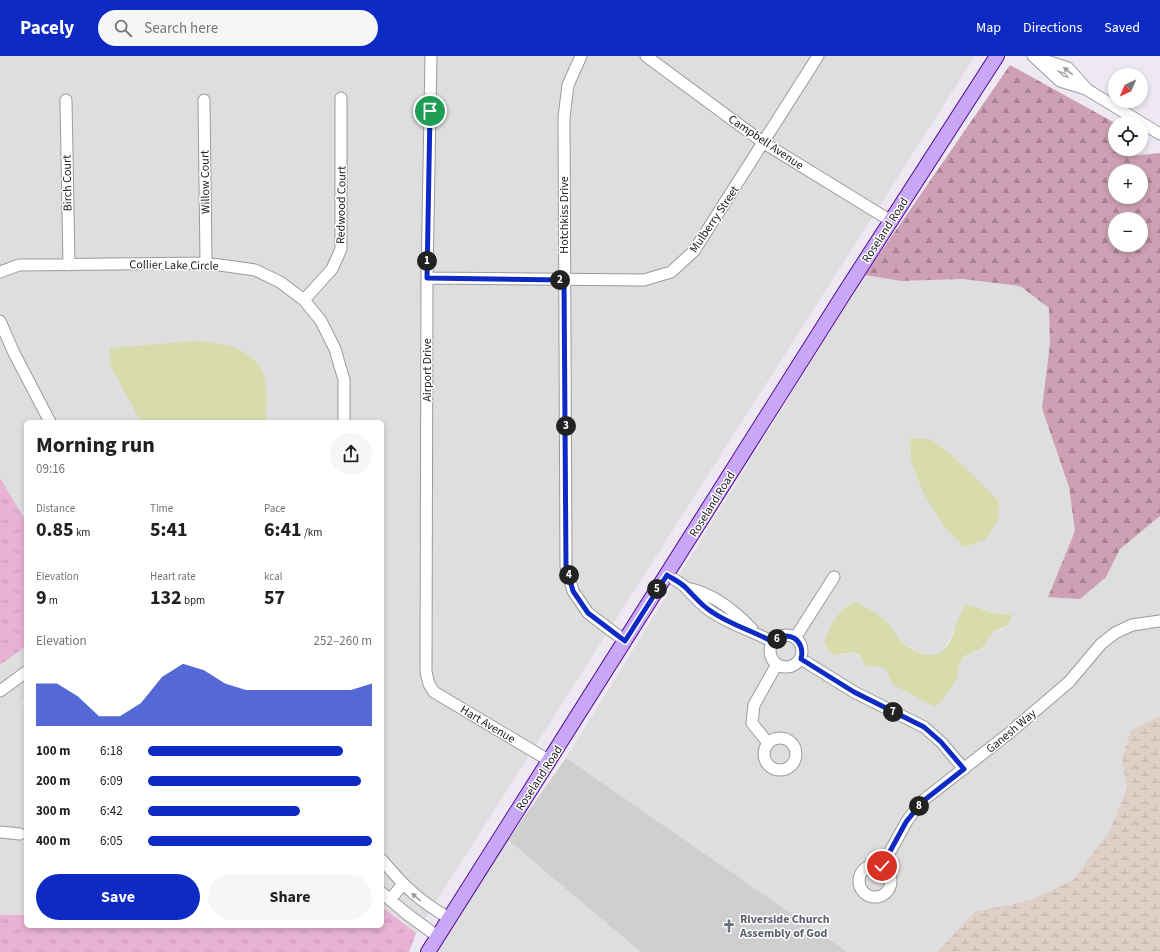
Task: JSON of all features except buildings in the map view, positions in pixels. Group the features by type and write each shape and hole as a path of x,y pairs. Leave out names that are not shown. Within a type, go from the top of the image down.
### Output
{"main road":[{"name":"Roseland Road","path":"428,952 448,918 550,761 997,56"}],"street":[{"name":"Airport Drive","path":"429,684 426,672 427,278 432,56"},
{"name":"Hotchkiss Drive","path":"581,56 568,85 564,117 566,566 573,591 588,613 625,641"},
{"name":"Campbell Avenue","path":"646,56 764,143 891,221"},
{"name":"Mulberry Street","path":"427,278 644,280 670,272 694,251 818,56"},
{"path":"1033,56 1068,68 1086,89 1160,134"},
{"name":"Redwood Court","path":"304,300 332,269 341,249 341,98"},
{"name":"Birch Court","path":"66,100 69,265"},
{"name":"Willow Court","path":"204,100 206,263"},
{"name":"Collier Lake Circle","path":"0,272 19,265 206,263 255,270 280,282 304,300 321,321 335,349 344,380 344,420"},
{"path":"0,321 14,353 49,420"},
{"path":"667,575 704,599 728,607 736,612 754,631"},
{"path":"795,638 834,577"},
{"path":"704,599 721,618 754,631 773,642"},
{"path":"721,618 728,607"},
{"name":"Ganesh Way","path":"882,866 906,822 922,802 1008,734 1069,682 1101,644 1115,633 1132,625 1160,621"},
{"path":"782,636 795,638 802,648 801,659 790,667 777,664 771,656 771,646 773,642 782,636"},
{"path":"801,659 854,692 924,727 941,742 964,769"},
{"path":"768,743 752,723 754,705 777,664"},
{"path":"0,691 24,673"},
{"name":"Hart Avenue","path":"429,684 434,692 550,761"},
{"path":"0,832 20,834"},
{"path":"384,862 402,885 425,904 448,918"},
{"path":"402,885 386,897 438,936"}],"shaded area":[{"path":"0,56 975,56 416,933 384,909 384,420 24,420 24,518 0,478"},
{"path":"865,275 901,281 962,279 1020,286 1049,308 1050,344 1061,461 1069,487 1075,531 1048,597 1106,577 1120,549 1160,516 1160,716 1130,731 1122,760 1127,788 1110,830 1073,880 1028,901 975,912 937,952 847,952 566,758","holes":["910,438 930,440 954,457 999,501 923,492 911,462","853,602 886,620 901,641 916,651 927,655 936,655 943,651 954,630 973,606 987,612 1008,613 1003,629 993,632 980,651 971,652 958,664 956,670 958,678 951,686 892,684 888,671 883,667 876,665 871,666 853,652 840,655 828,630 845,607"]},
{"path":"196,341 215,343 236,348 253,358 264,375 266,387 266,420 140,420 110,365 110,348"},
{"path":"910,438 930,439 954,457 999,501 998,521 985,540 964,547 943,526 923,492 911,462"},
{"path":"853,602 882,617 904,644 915,651 927,655 939,653 948,645 959,616 965,605 973,606 988,612 1012,615 1009,623 993,633 982,648 964,657 958,666 958,678 935,707 892,684 888,673 884,668 877,666 866,666 860,656 853,652 835,655 828,650 824,642 831,625 839,614"},
{"path":"24,647 24,700 21,702 24,707 24,915 0,915 0,665"},
{"path":"566,758 847,952 641,952 508,840"},
{"path":"508,840 641,952 434,952"}],"green space":[{"path":"1010,65 1108,119 1108,156 1148,156 1148,154 1160,153 1160,516 1120,549 1106,577 1080,599 1048,597 1075,531 1069,487 1042,408 1050,344 1049,308 1020,286 962,279 901,281 865,275"},
{"path":"0,478 24,518 24,647 0,665"},
{"path":"1160,716 1160,952 937,952 975,912 1028,901 1073,880 1110,830 1127,788 1122,760 1130,731"},
{"path":"384,909 416,933 409,952 0,952 0,915 24,915 24,928 384,928"}],"place":[{"name":"Riverside Church Assembly of God","path":"729,926"}],"route":[{"path":"430,111 427,278 564,280 566,566 573,591 588,613 625,641 667,575 686,588 693,597 710,612 729,622 754,631 773,642 777,638 787,635 797,639 802,648 801,659 854,692 924,727 941,742 964,769 922,802 906,822 882,866"}]}
